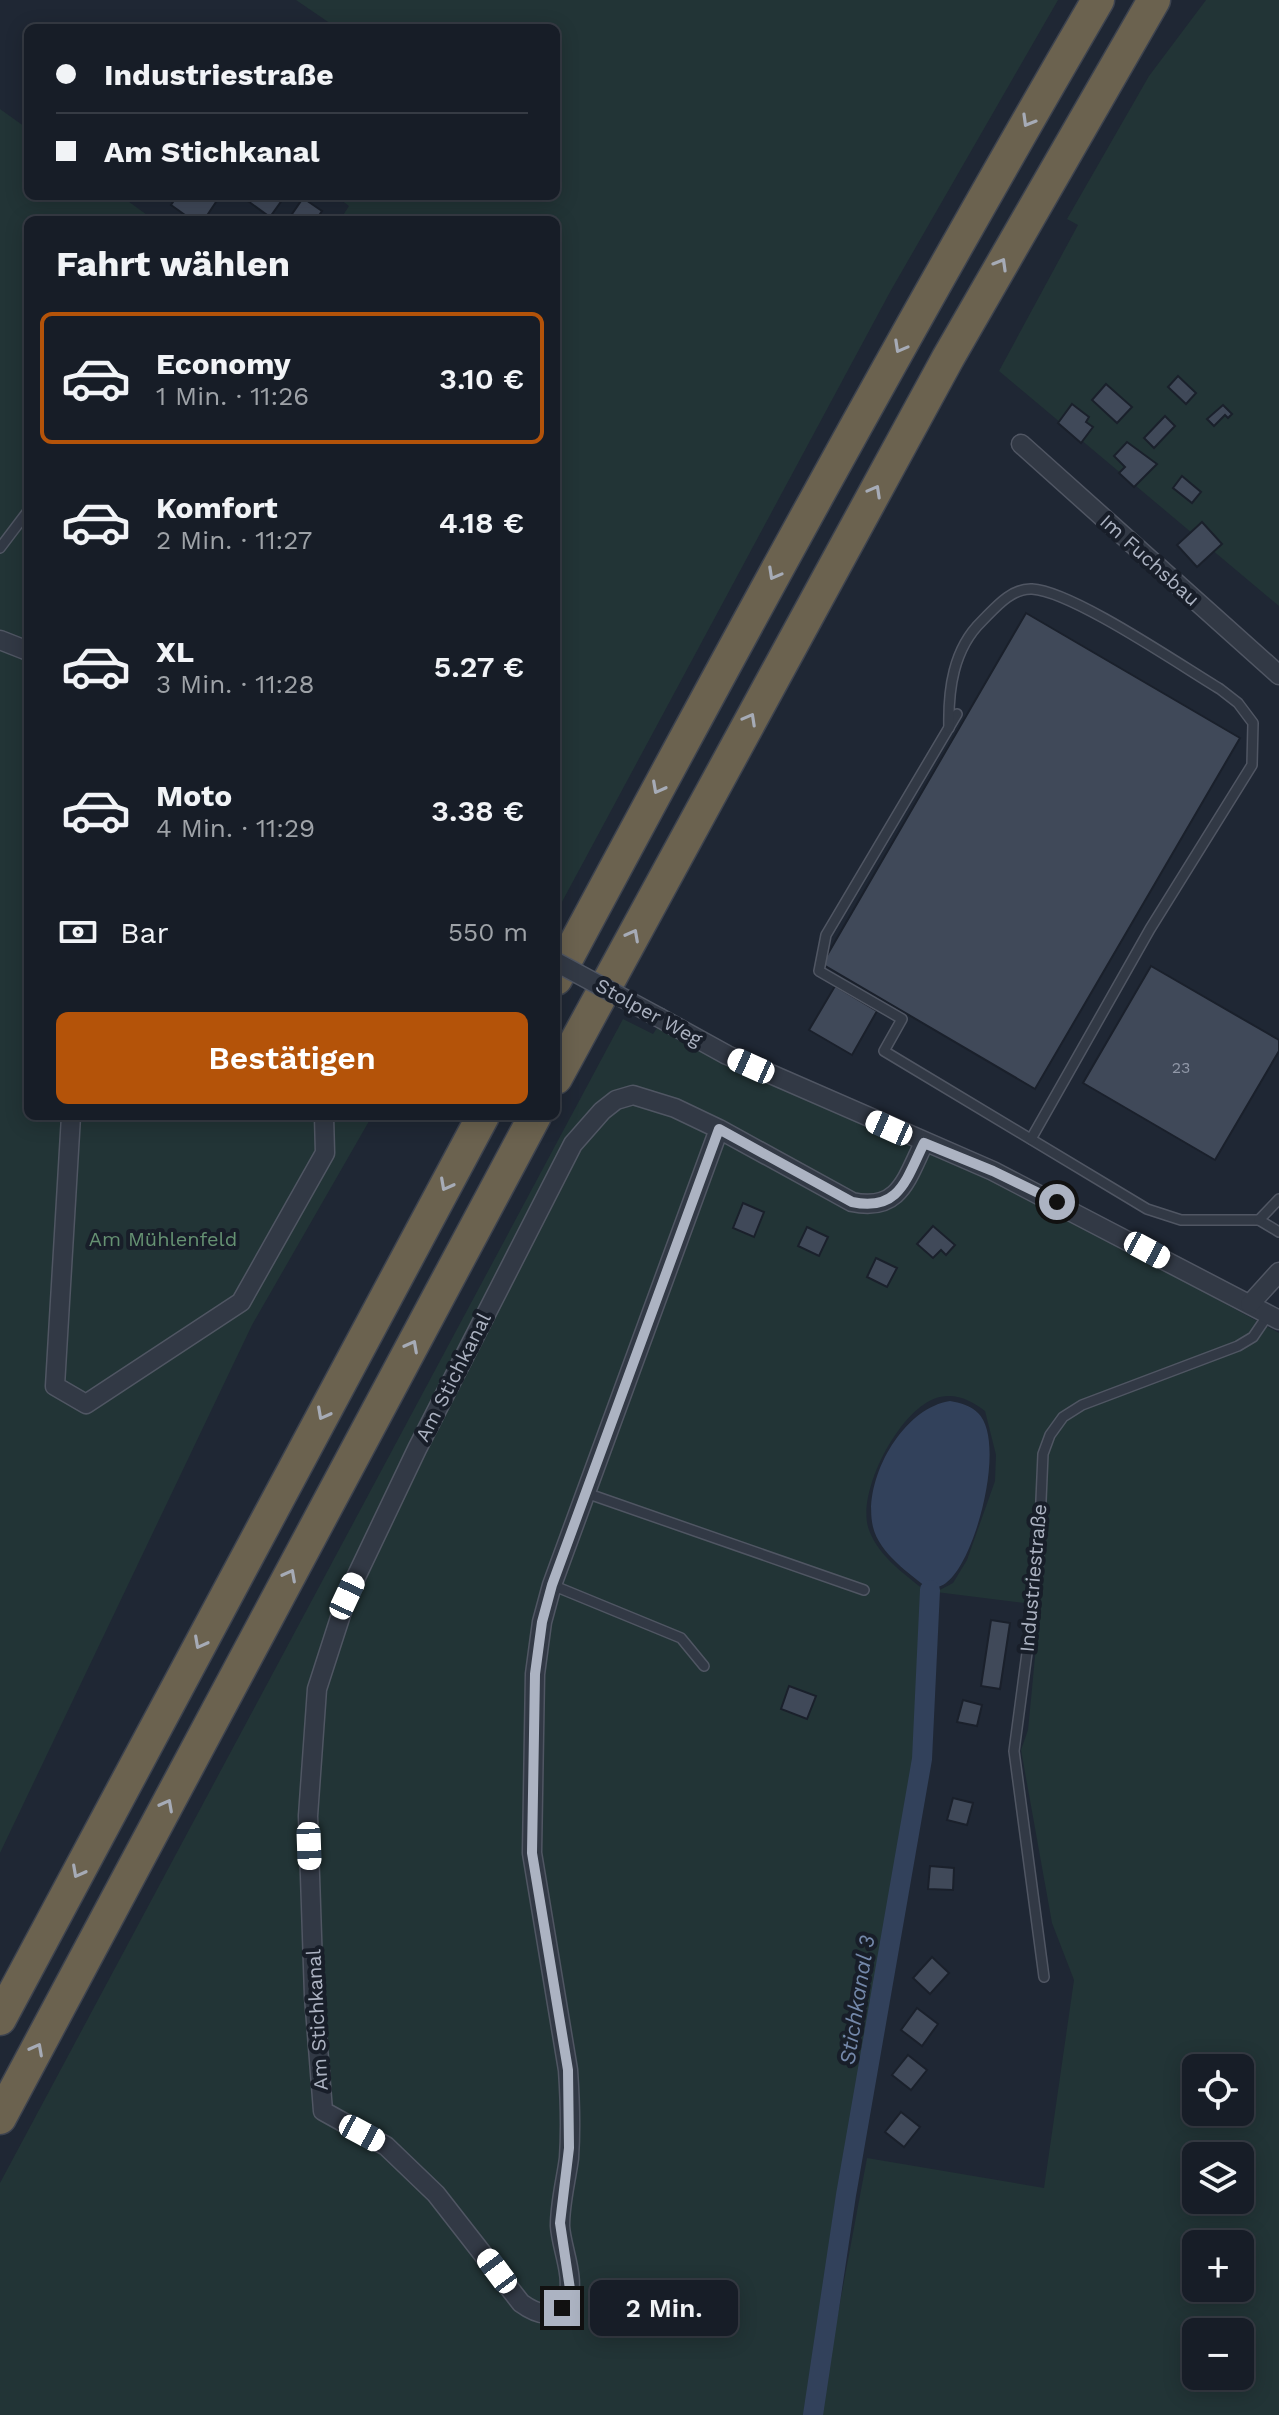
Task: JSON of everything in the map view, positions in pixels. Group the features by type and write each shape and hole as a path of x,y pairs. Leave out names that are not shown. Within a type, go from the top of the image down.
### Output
{"highway":[{"path":"560,972 756,607 1095,0"},
{"path":"560,1071 948,358 1154,0"},
{"path":"1097,98 1173,0"},
{"path":"0,2019 481,1120"},
{"path":"0,2118 533,1120"}],"street":[{"name":"Im Fuchsbau","path":"1021,444 1279,675"},
{"path":"0,640 24,649"},
{"name":"Stolper Weg","path":"560,964 727,1055 873,1121"},
{"name":"Am Stichkanal","path":"719,1129 552,1585 542,1622 535,1674 532,1853 568,2070 569,2148 560,2223 570,2289 562,2308 555,2314 545,2314 533,2312 521,2303 458,2218 386,2146 323,2111 314,1996 308,1816 317,1689 347,1596 520,1243 584,1128 616,1100 633,1095 675,1108 719,1129 852,1202 867,1205 882,1205 897,1192 924,1143"},
{"path":"71,1120 55,1386 86,1404 241,1302 325,1153 324,1120"},
{"name":"Industriestraße","path":"873,1121 1044,1196 1273,1318"},
{"path":"1250,1304 1279,1272"}],"lane":[{"path":"0,548 24,516"},
{"path":"949,728 950,675 977,626 1005,598 1029,589 1059,595 1220,689 1238,703 1253,723 1252,765 1150,929 1031,1139"},
{"path":"957,714 826,935 819,971 902,1019 884,1051 1164,1217 1181,1220 1259,1220 1279,1232"},
{"path":"1259,1220 1279,1199"},
{"name":"Industriestraße","path":"1044,1977 1014,1751 1038,1570 1043,1454 1050,1435 1063,1417 1082,1405 1238,1346 1273,1318"},
{"path":"586,1493 864,1590"},
{"path":"552,1585 681,1638 704,1666"}],"green space":[{"path":"296,0 1058,0 890,292 560,906 560,216 343,216 349,206 341,200 560,200 560,24 331,24"},
{"path":"1206,0 1279,0 1279,606 999,371 1078,225 1067,219 1149,76"},
{"name":"Am Mühlenfeld","path":"0,109 24,126 24,200 126,200 148,216 24,216 24,1120 370,1120 252,1325 0,1853"},
{"path":"623,1019 653,1034 659,1025 993,1177 1279,1333 1279,2415 819,2415 867,2158 1044,2188 1074,1980 1052,1923 1021,1750 1028,1730 1040,1605 936,1592 953,1583 967,1560 995,1481 996,1455 985,1411 970,1401 946,1396 925,1403 897,1433 875,1474 866,1514 869,1530 878,1548 923,1589 915,1756 805,2415 0,2415 0,2183"}],"water":[{"path":"950,1401 975,1410 986,1427 989,1473 977,1526 958,1570 947,1582 930,1590 882,1546 873,1527 871,1509 880,1469 889,1449 916,1417"}],"building":[{"path":"174,200 217,200 207,216 186,216 171,205"},
{"path":"247,200 282,200 269,216"},
{"path":"302,200 322,211 319,216 291,216"},
{"path":"1178,376 1196,393 1186,404 1168,387"},
{"path":"1106,384 1132,407 1117,423 1092,400"},
{"path":"1072,404 1089,417 1086,422 1093,427 1081,443 1058,423"},
{"path":"1223,405 1232,414 1228,418 1225,415 1214,426 1207,419"},
{"path":"1165,416 1175,426 1154,448 1144,438"},
{"path":"1127,442 1157,464 1134,487 1119,473 1125,467 1114,456"},
{"path":"1182,476 1201,492 1192,503 1173,488"},
{"path":"1202,522 1222,544 1197,567 1177,545"},
{"path":"1026,613 1240,738 1035,1089 822,964"},
{"path":"1151,966 1279,1040 1279,1051 1215,1160 1083,1083"},
{"path":"835,986 877,1011 852,1055 809,1030"},
{"path":"743,1203 764,1212 754,1237 733,1228"},
{"path":"933,1226 955,1245 946,1255 941,1250 933,1258 917,1244"},
{"path":"807,1227 828,1237 819,1256 798,1246"},
{"path":"876,1258 897,1268 887,1287 867,1277"},
{"path":"991,1620 1010,1623 1000,1689 981,1686"},
{"path":"789,1686 816,1696 807,1719 781,1709"},
{"path":"963,1700 982,1705 977,1726 957,1722"},
{"path":"953,1798 973,1803 967,1825 947,1820"},
{"path":"930,1866 954,1868 953,1890 928,1889"},
{"path":"932,1957 949,1973 930,1994 913,1978"},
{"path":"917,2008 938,2024 922,2046 901,2030"},
{"path":"908,2055 927,2070 911,2090 892,2075"},
{"path":"901,2112 920,2127 904,2147 885,2132"}],"waterway":[{"name":"Stichkanal 3","path":"813,2415 846,2195 922,1759 930,1590"}],"route":[{"path":"562,2308 570,2289 560,2223 569,2148 570,2104 568,2070 532,1853 538,1648 552,1585 719,1129 779,1159 852,1202 882,1205 897,1192 908,1176 924,1143 1057,1202"}]}
